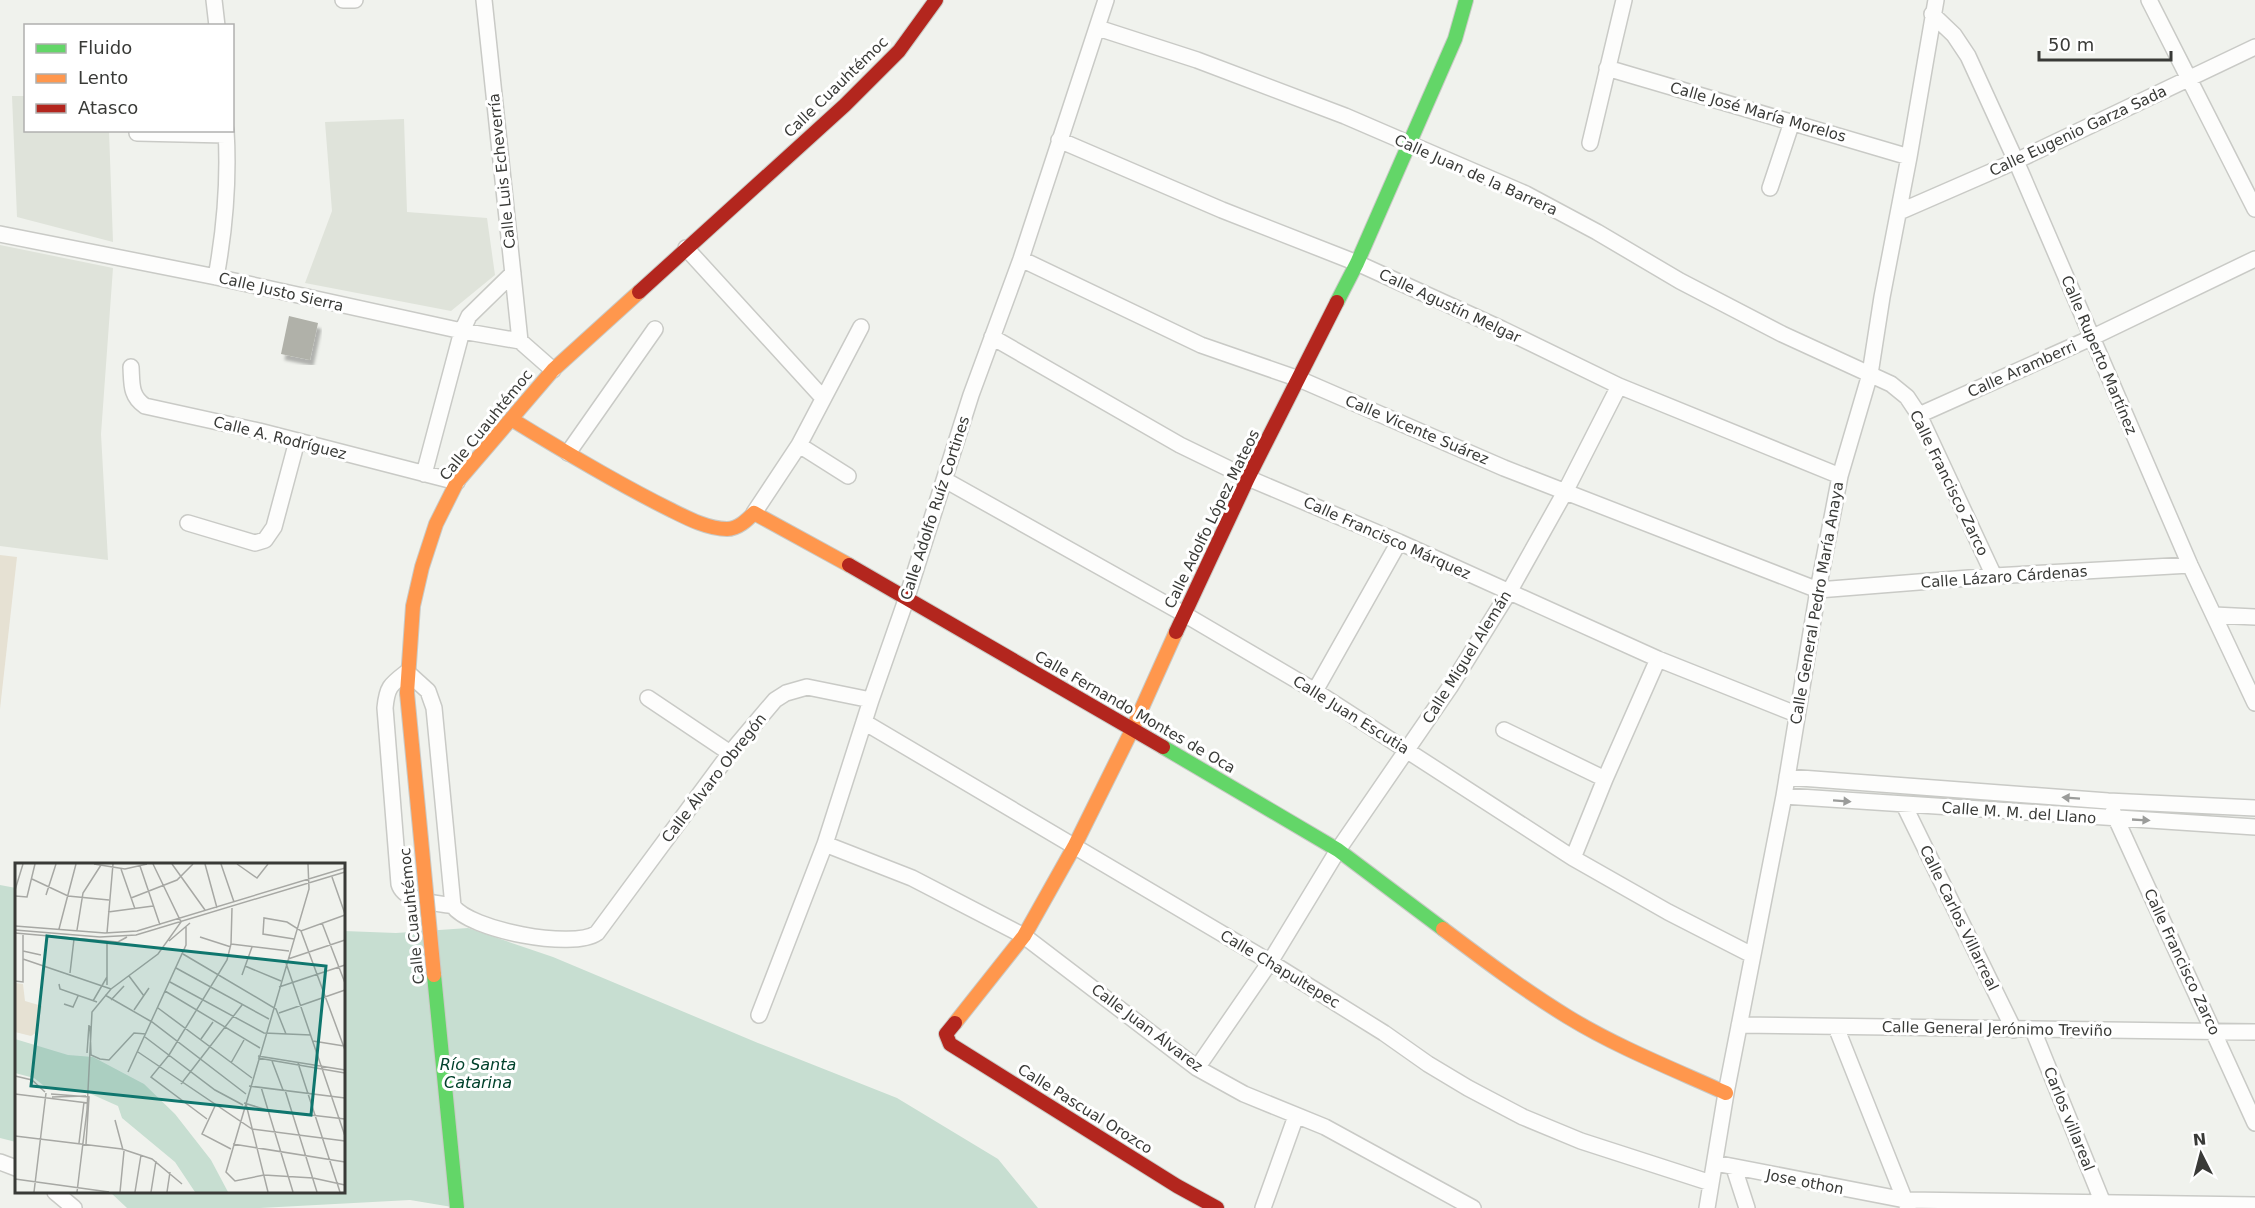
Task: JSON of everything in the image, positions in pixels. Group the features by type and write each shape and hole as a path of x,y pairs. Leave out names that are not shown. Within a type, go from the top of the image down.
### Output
{"street":[{"path":"214,0 217,24"},
{"path":"343,0 355,0"},
{"name":"Calle Luis Echeverría","path":"484,0 520,341"},
{"name":"Calle Cuauhtémoc","path":"457,1208 407,693 414,606 422,567 436,524 457,482 553,370 853,97 899,51 936,0"},
{"name":"Calle Adolfo Ruíz Cortines","path":"759,1015 825,844 971,395 1022,259 1106,0"},
{"name":"Calle Adolfo López Mateos","path":"948,1030 1024,936 1074,846 1132,730 1248,478 1357,263 1455,39 1466,0"},
{"path":"1590,143 1624,0"},
{"path":"2150,0 2255,209"},
{"name":"Calle General Pedro María Anaya","path":"1707,1208 1726,1093 1784,796 1818,590 1840,476 1870,374 1934,7"},
{"name":"Calle Ruperto Martínez","path":"1934,7 1968,56 2016,160 2190,565 2255,703"},
{"name":"Calle Juan de la Barrera","path":"1098,28 1197,60 1345,116 1526,194 1597,232 1680,281 1782,334 1870,374"},
{"name":"Calle Eugenio Garza Sada","path":"1899,212 2016,160 2255,47"},
{"name":"Calle José María Morelos","path":"1607,68 1909,157"},
{"path":"1770,188 1792,122"},
{"path":"137,133 226,133 226,208 216,277"},
{"name":"Calle Agustín Melgar","path":"1059,140 1222,210 1357,263 1502,329 1619,386 1840,476"},
{"name":"Calle Justo Sierra","path":"0,234 216,277 462,331 520,341"},
{"path":"686,248 823,398"},
{"name":"Calle Vicente Suárez","path":"1022,259 1201,345 1299,379 1504,468 1818,590"},
{"name":"Calle Aramberri","path":"1919,415 2091,338 2255,259"},
{"path":"424,474 462,331 469,316 513,273"},
{"path":"511,418 568,453 686,517 708,526 726,529 746,522 754,513 799,445 861,327"},
{"path":"568,453 655,329"},
{"name":"Calle Francisco Márquez","path":"992,337 1180,445 1248,478 1399,542 1658,659 1796,714"},
{"path":"520,341 553,370"},
{"name":"Calle A. Rodríguez","path":"131,367 133,394 136,400 145,406 297,441 457,482"},
{"name":"Calle Francisco Zarco","path":"1870,374 1891,384 1907,397 1919,415 1994,576"},
{"name":"Calle Miguel Alemán","path":"1197,1068 1270,962 1338,850 1408,751 1509,592 1565,492 1619,386"},
{"path":"188,523 255,543 265,540 274,527 297,441"},
{"path":"799,445 848,476"},
{"name":"Calle Juan Escutia","path":"945,480 1184,614 1315,691 1573,858 1668,912 1752,955"},
{"name":"Calle Fernando Montes de Oca","path":"754,513 907,597 1338,850 1515,983 1570,1018 1726,1093"},
{"path":"1315,691 1399,542"},
{"name":"Calle Lázaro Cárdenas","path":"1818,590 1994,576 2190,565"},
{"path":"2214,615 2255,617"},
{"path":"1573,858 1658,659"},
{"path":"407,672 428,691 434,708 453,906 408,896 401,890 399,884 386,708 387,693 391,684 407,672"},
{"name":"Calle Álvaro Obregón","path":"453,906 470,918 529,938 594,936 730,753 775,700 786,693 807,687 871,700"},
{"path":"648,698 730,753"},
{"name":"Calle Chapultepec","path":"864,722 1270,962 1468,1088 1523,1117 1590,1145 1711,1184"},
{"path":"1504,730 1605,779"},
{"name":"Calle M. M. del Llano","path":"1787,777 2108,801 2255,808"},
{"name":"Calle M. M. del Llano","path":"1784,796 2255,827"},
{"name":"Calle Francisco Zarco","path":"2108,801 2255,1124"},
{"name":"Calle Carlos Villarreal","path":"1904,805 2014,1030"},
{"name":"Calle Juan Álvarez","path":"825,844 912,878 1024,936 1197,1068 1244,1094 1325,1127 1473,1208"},
{"name":"Calle General Jerónimo Treviño","path":"1739,1025 2255,1032"},
{"path":"1836,1027 1906,1204"},
{"name":"Calle Pascual Orozco","path":"948,1030 947,1041 950,1044 1149,1169 1217,1208"},
{"name":"Carlos villareal","path":"2033,1030 2103,1205"},
{"path":"1263,1208 1296,1116"},
{"path":"0,1162 15,1168"},
{"name":"Jose othon","path":"1715,1163 1906,1204 2255,1205"},
{"path":"1734,1168 1747,1208"},
{"path":"57,1193 74,1208"}],"shaded area":[{"path":"12,96 24,96 24,132 109,132 113,242 17,217"},
{"path":"404,119 407,212 487,218 495,275 451,311 305,283 332,211 325,122"},
{"path":"0,245 113,268 101,434 108,560 0,546"},
{"path":"0,555 17,557 0,709"}],"water":[{"path":"0,885 15,888 15,1142 0,1138"},
{"name":"Río Santa Catarina","path":"468,928 553,957 758,1043 897,1098 998,1159 1038,1208 458,1208 410,1200 260,1208 127,1208 111,1193 345,1193 345,931 396,933"}],"building":[{"path":"289,316 318,323 310,360 281,354"}],"traffic: fast":[{"path":"1337,302 1357,263 1455,39 1466,0"},
{"path":"1163,747 1338,850 1443,929"},
{"path":"434,975 457,1208"}],"traffic: slow":[{"path":"407,693 413,606 422,567 436,524 457,482 553,370 639,292"},
{"path":"511,419 610,478 691,520 720,529 731,529 742,524 754,513 849,565"},
{"path":"955,1023 1024,936 1074,847 1132,730 1176,632"},
{"path":"407,693 434,975"},
{"path":"1443,929 1520,985 1587,1028 1726,1093"}],"traffic: jam":[{"path":"639,292 845,105 899,51 936,0"},
{"path":"1176,632 1248,478 1337,302"},
{"path":"849,565 1163,747"},
{"path":"955,1023 946,1034 950,1044 1177,1186 1217,1208"}]}
